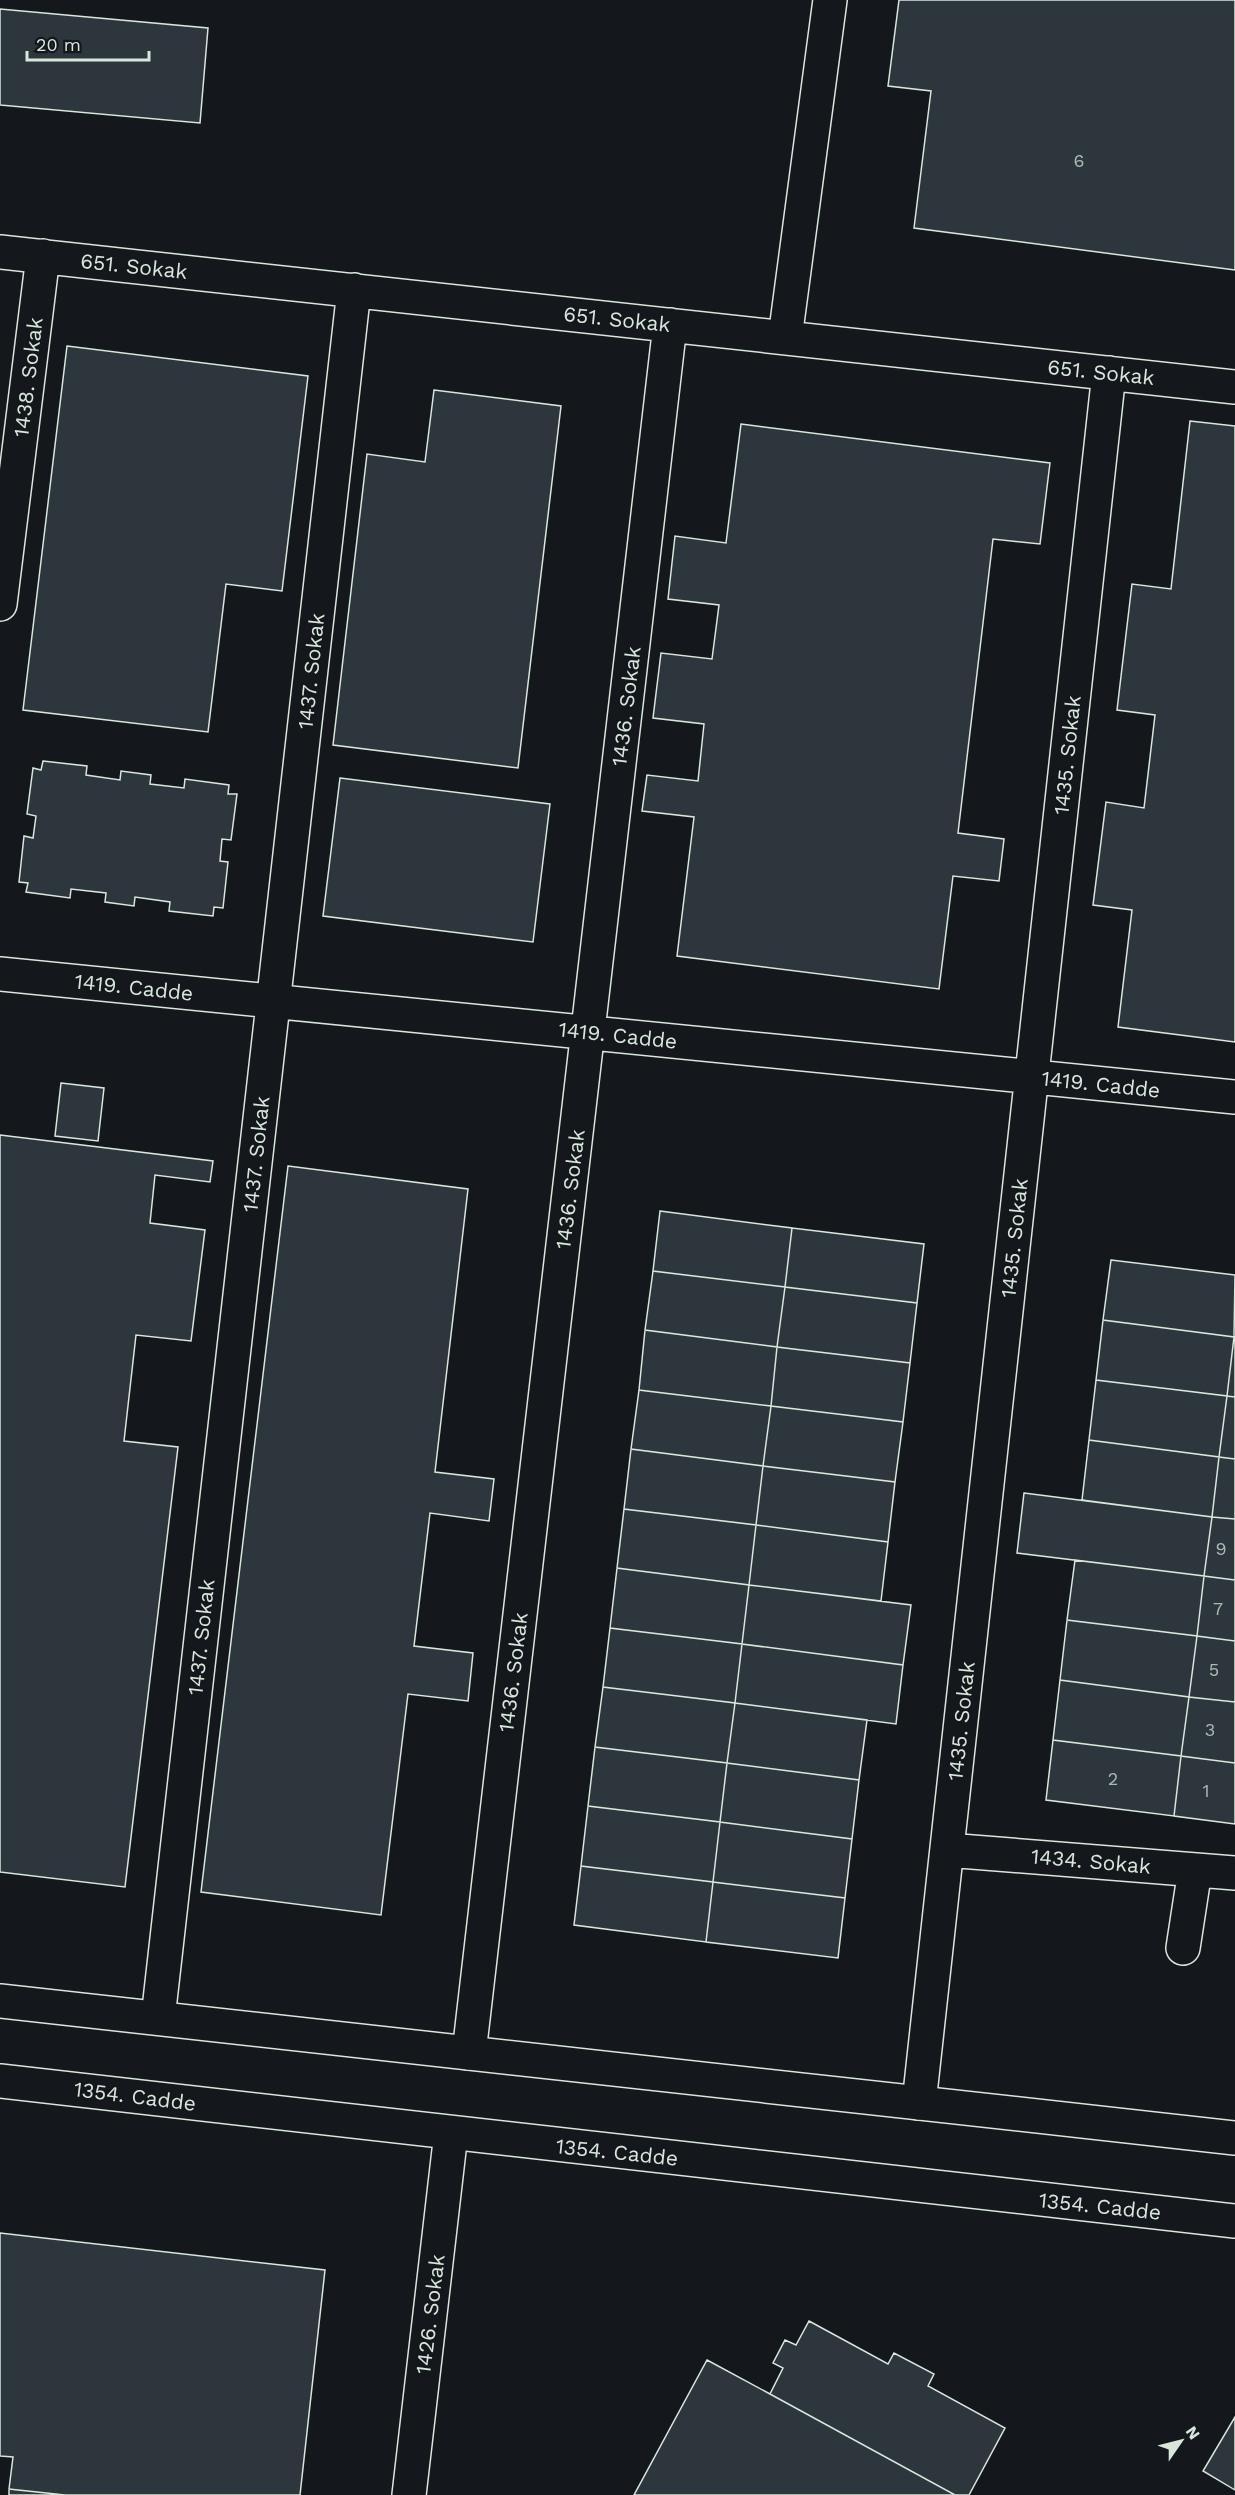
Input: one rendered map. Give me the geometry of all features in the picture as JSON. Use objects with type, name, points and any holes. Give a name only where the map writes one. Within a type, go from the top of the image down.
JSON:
[{"type":"street","points":[[786,338],[830,0]]},
{"type":"street","name":"651. Sokak","points":[[0,252],[1235,387]]},
{"type":"street","name":"1438. Sokak","points":[[0,604],[43,256]]},
{"type":"street","name":"1437. Sokak","points":[[158,2018],[354,290]]},
{"type":"street","name":"1436. Sokak","points":[[469,2053],[670,325]]},
{"type":"street","name":"1435. Sokak","points":[[919,2103],[1109,373]]},
{"type":"street","name":"1419. Cadde","points":[[0,974],[1235,1097]]},
{"type":"street","name":"1434. Sokak","points":[[947,1850],[1235,1873]]},
{"type":"street","points":[[1183,1948],[1195,1870]]},
{"type":"street","points":[[0,2001],[1235,2138]]},
{"type":"street","name":"1354. Cadde","points":[[0,2081],[1235,2221]]},
{"type":"street","name":"1426. Sokak","points":[[409,2495],[451,2133]]},
{"type":"building","points":[[899,0],[1235,0],[1235,270],[914,228],[931,91],[888,86]]},
{"type":"building","points":[[0,9],[208,28],[200,123],[0,105]]},
{"type":"building","points":[[67,346],[308,376],[282,591],[226,584],[208,732],[23,710]]},
{"type":"building","points":[[434,390],[561,406],[518,768],[333,745],[367,454],[425,462]]},
{"type":"building","points":[[1190,421],[1235,426],[1235,1042],[1118,1027],[1132,910],[1093,905],[1106,802],[1144,808],[1155,715],[1117,710],[1132,584],[1171,589]]},
{"type":"building","points":[[741,424],[1050,463],[1040,544],[993,539],[958,833],[1004,839],[999,881],[953,876],[939,989],[677,956],[694,817],[642,811],[647,775],[698,781],[704,724],[653,718],[661,653],[712,659],[719,605],[668,599],[675,536],[726,543]]},
{"type":"building","points":[[43,761],[87,766],[86,775],[120,780],[121,771],[151,775],[150,784],[184,788],[185,779],[229,785],[228,794],[237,794],[231,840],[222,839],[220,861],[228,862],[223,908],[214,907],[213,916],[169,911],[170,902],[135,897],[134,906],[105,902],[106,893],[71,889],[70,898],[26,892],[28,883],[19,882],[24,836],[33,838],[36,816],[27,814],[33,768],[41,770]]},
{"type":"building","points":[[340,778],[550,804],[533,942],[323,916]]},
{"type":"building","points":[[61,1083],[104,1088],[98,1141],[55,1136]]},
{"type":"building","points":[[0,1135],[213,1161],[210,1182],[155,1175],[150,1223],[205,1230],[191,1341],[136,1335],[124,1441],[178,1447],[125,1887],[0,1872]]},
{"type":"building","points":[[288,1166],[468,1189],[435,1472],[494,1479],[489,1521],[430,1513],[414,1646],[473,1653],[468,1701],[408,1694],[381,1915],[201,1892]]},
{"type":"building","points":[[660,1211],[792,1228],[785,1287],[653,1271]]},
{"type":"building","points":[[792,1228],[924,1244],[917,1303],[785,1287]]},
{"type":"building","points":[[1111,1260],[1235,1275],[1234,1337],[1103,1320]]},
{"type":"building","points":[[653,1271],[785,1287],[777,1347],[645,1330]]},
{"type":"building","points":[[785,1287],[917,1303],[910,1363],[777,1347]]},
{"type":"building","points":[[1103,1320],[1234,1337],[1227,1396],[1096,1380]]},
{"type":"building","points":[[645,1330],[777,1347],[771,1406],[639,1390]]},
{"type":"building","points":[[1235,1337],[1235,1397],[1227,1396]]},
{"type":"building","points":[[777,1347],[910,1363],[903,1422],[771,1406]]},
{"type":"building","points":[[1096,1380],[1227,1396],[1219,1457],[1089,1440]]},
{"type":"building","points":[[639,1390],[771,1406],[763,1466],[631,1449]]},
{"type":"building","points":[[1227,1396],[1235,1397],[1235,1459],[1219,1457]]},
{"type":"building","points":[[771,1406],[903,1422],[895,1482],[763,1466]]},
{"type":"building","points":[[1089,1440],[1219,1457],[1212,1517],[1082,1500]]},
{"type":"building","points":[[631,1449],[763,1466],[756,1525],[624,1509]]},
{"type":"building","points":[[1219,1457],[1235,1459],[1235,1519],[1212,1517]]},
{"type":"building","points":[[763,1466],[895,1482],[888,1542],[756,1525]]},
{"type":"building","points":[[1024,1493],[1212,1517],[1204,1576],[1017,1553]]},
{"type":"building","points":[[624,1509],[756,1525],[749,1585],[617,1568]]},
{"type":"building","points":[[1212,1517],[1235,1519],[1235,1580],[1204,1576]]},
{"type":"building","points":[[756,1525],[888,1542],[881,1601],[749,1585]]},
{"type":"building","points":[[1075,1560],[1204,1576],[1197,1636],[1067,1620]]},
{"type":"building","points":[[617,1568],[749,1585],[742,1644],[610,1628]]},
{"type":"building","points":[[1204,1576],[1235,1580],[1235,1641],[1197,1636]]},
{"type":"building","points":[[749,1585],[911,1605],[903,1665],[742,1644]]},
{"type":"building","points":[[1067,1620],[1197,1636],[1189,1697],[1060,1680]]},
{"type":"building","points":[[610,1628],[742,1644],[735,1703],[603,1687]]},
{"type":"building","points":[[1197,1636],[1235,1641],[1235,1702],[1189,1697]]},
{"type":"building","points":[[742,1644],[903,1665],[896,1724],[735,1703]]},
{"type":"building","points":[[1060,1680],[1189,1697],[1181,1756],[1053,1740]]},
{"type":"building","points":[[603,1687],[735,1703],[727,1763],[595,1747]]},
{"type":"building","points":[[1189,1697],[1235,1702],[1235,1763],[1181,1756]]},
{"type":"building","points":[[735,1703],[867,1720],[859,1780],[727,1763]]},
{"type":"building","points":[[1053,1740],[1181,1756],[1174,1816],[1046,1800]]},
{"type":"building","points":[[595,1747],[727,1763],[720,1822],[588,1806]]},
{"type":"building","points":[[1181,1756],[1235,1763],[1235,1824],[1174,1816]]},
{"type":"building","points":[[727,1763],[859,1780],[852,1839],[720,1822]]},
{"type":"building","points":[[588,1806],[720,1822],[713,1882],[581,1866]]},
{"type":"building","points":[[720,1822],[852,1839],[845,1898],[713,1882]]},
{"type":"building","points":[[581,1866],[713,1882],[706,1942],[574,1925]]},
{"type":"building","points":[[713,1882],[845,1898],[838,1958],[706,1942]]},
{"type":"building","points":[[0,2233],[325,2270],[300,2495],[65,2495],[9,2489],[13,2457],[0,2456]]},
{"type":"building","points":[[809,2321],[888,2364],[894,2353],[934,2374],[928,2386],[1005,2428],[969,2495],[955,2495],[770,2394],[783,2368],[773,2363],[785,2340],[796,2345]]},
{"type":"building","points":[[707,2360],[770,2394],[955,2495],[634,2495]]},
{"type":"building","points":[[1235,2417],[1235,2490],[1203,2471]]},
{"type":"building","points":[[9,2489],[65,2495],[9,2495]]}]
